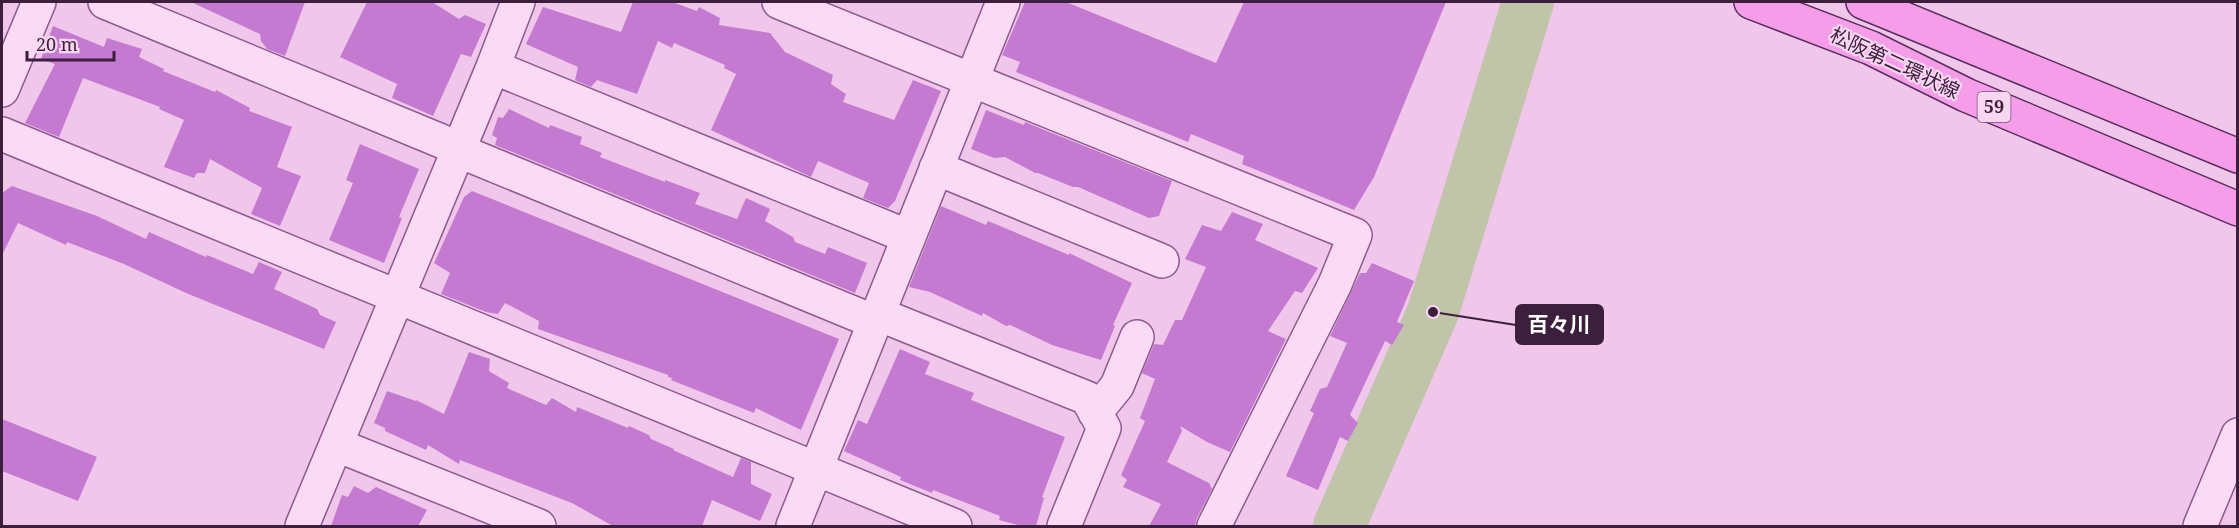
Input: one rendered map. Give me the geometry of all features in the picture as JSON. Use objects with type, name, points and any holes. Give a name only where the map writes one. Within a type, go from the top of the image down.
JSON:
[{"type":"main road","name":"松阪第二環状線","points":[[1751,2],[1870,48],[1966,95],[2238,209]]},
{"type":"main road","name":"59","points":[[1863,2],[2238,156]]},
{"type":"street","points":[[2,90],[9,49],[39,2]]},
{"type":"street","points":[[105,2],[457,149],[876,318],[1087,398],[1104,429],[1064,526]]},
{"type":"street","points":[[302,526],[518,2]]},
{"type":"street","points":[[779,2],[1355,235],[1335,284],[1214,526]]},
{"type":"street","points":[[793,526],[1003,2]]},
{"type":"street","points":[[493,66],[909,237]]},
{"type":"street","points":[[2,134],[955,526]]},
{"type":"street","points":[[936,168],[1162,261]]},
{"type":"street","points":[[1095,413],[1117,386],[1137,336]]},
{"type":"street","points":[[2200,526],[2238,435]]},
{"type":"street","points":[[337,445],[539,526]]},
{"type":"building","points":[[191,2],[305,2],[285,56],[267,49],[261,41],[260,34]]},
{"type":"building","points":[[367,2],[432,2],[459,19],[465,15],[486,24],[471,57],[461,54],[433,116],[392,98],[397,84],[340,57]]},
{"type":"building","points":[[633,2],[672,2],[697,11],[699,7],[720,18],[719,25],[770,33],[785,52],[833,75],[831,84],[846,94],[843,102],[894,120],[913,80],[941,91],[895,201],[888,208],[863,198],[869,183],[818,161],[811,177],[711,130],[736,74],[724,68],[725,65],[674,43],[672,48],[658,41],[637,94],[597,80],[591,87],[575,80],[578,67],[526,44],[543,7],[621,32]]},
{"type":"building","points":[[1025,2],[1066,2],[1216,63],[1244,2],[1446,2],[1374,177],[1354,210],[1242,164],[1244,156],[1191,134],[1188,142],[1016,72],[1020,62],[1002,55]]},
{"type":"building","points":[[53,26],[104,47],[107,38],[142,49],[139,57],[164,69],[163,71],[215,92],[216,90],[250,108],[249,111],[292,127],[277,167],[301,176],[280,226],[251,214],[262,188],[210,159],[205,173],[197,173],[194,178],[164,167],[184,120],[159,109],[160,107],[83,78],[59,137],[25,123],[55,64],[41,59]]},
{"type":"building","points":[[509,109],[549,128],[550,125],[582,137],[580,144],[602,153],[600,157],[700,193],[695,204],[737,219],[746,198],[770,209],[765,221],[793,237],[795,242],[825,254],[828,247],[867,263],[855,293],[495,145],[497,138],[492,135],[498,117],[503,118]]},
{"type":"building","points":[[986,110],[1024,125],[1025,122],[1172,181],[1159,216],[1149,218],[1078,187],[1035,173],[1005,157],[994,158],[971,149]]},
{"type":"building","points":[[360,144],[419,169],[399,217],[402,218],[384,263],[329,240],[353,183],[346,180]]},
{"type":"building","points":[[12,186],[97,216],[146,239],[149,232],[206,257],[207,255],[253,274],[259,262],[282,272],[274,289],[317,309],[320,315],[336,322],[324,349],[186,293],[124,264],[67,242],[66,245],[18,223],[2,255],[2,193]]},
{"type":"building","points":[[472,191],[839,339],[801,430],[756,408],[754,413],[671,380],[672,378],[668,375],[538,329],[539,321],[505,303],[498,314],[486,312],[441,294],[450,273],[434,263],[464,197]]},
{"type":"building","points":[[941,206],[986,225],[988,221],[1069,255],[1069,253],[1132,283],[1113,325],[1115,326],[1101,360],[1052,345],[1010,325],[1006,326],[983,313],[982,316],[930,292],[909,287]]},
{"type":"building","points":[[1232,212],[1263,224],[1255,240],[1318,268],[1302,293],[1295,291],[1268,331],[1286,339],[1230,452],[1180,426],[1182,431],[1167,462],[1209,483],[1212,489],[1195,526],[1149,526],[1161,504],[1123,487],[1127,480],[1121,475],[1145,421],[1140,418],[1155,379],[1142,373],[1154,344],[1163,345],[1175,320],[1182,320],[1206,267],[1185,259],[1202,225],[1221,231]]},
{"type":"building","points":[[1372,263],[1414,281],[1397,322],[1404,325],[1392,345],[1385,341],[1350,415],[1358,423],[1348,441],[1340,437],[1318,490],[1286,476],[1314,413],[1310,411],[1320,389],[1327,387],[1347,343],[1330,336],[1360,273],[1366,273]]},
{"type":"building","points":[[900,349],[930,362],[925,374],[974,393],[971,400],[1065,437],[1042,497],[1044,498],[1036,526],[1022,526],[999,520],[1000,516],[900,480],[901,477],[844,451],[858,420],[867,424]]},
{"type":"building","points":[[469,352],[490,359],[489,371],[509,383],[507,388],[546,405],[552,398],[576,412],[577,407],[628,428],[629,426],[673,450],[733,477],[741,458],[751,462],[751,484],[772,494],[760,521],[712,500],[702,526],[613,526],[572,503],[460,460],[459,464],[428,445],[426,450],[385,431],[385,428],[374,423],[387,391],[416,400],[444,414]]},
{"type":"building","points":[[2,419],[97,457],[78,501],[2,471]]},
{"type":"building","points":[[354,486],[368,493],[376,487],[427,510],[418,526],[331,526],[342,495],[348,497]]},
{"type":"waterway","points":[[1339,526],[1433,312],[1528,2]]},
{"type":"place","name":"百々川","points":[[1433,312]]}]
